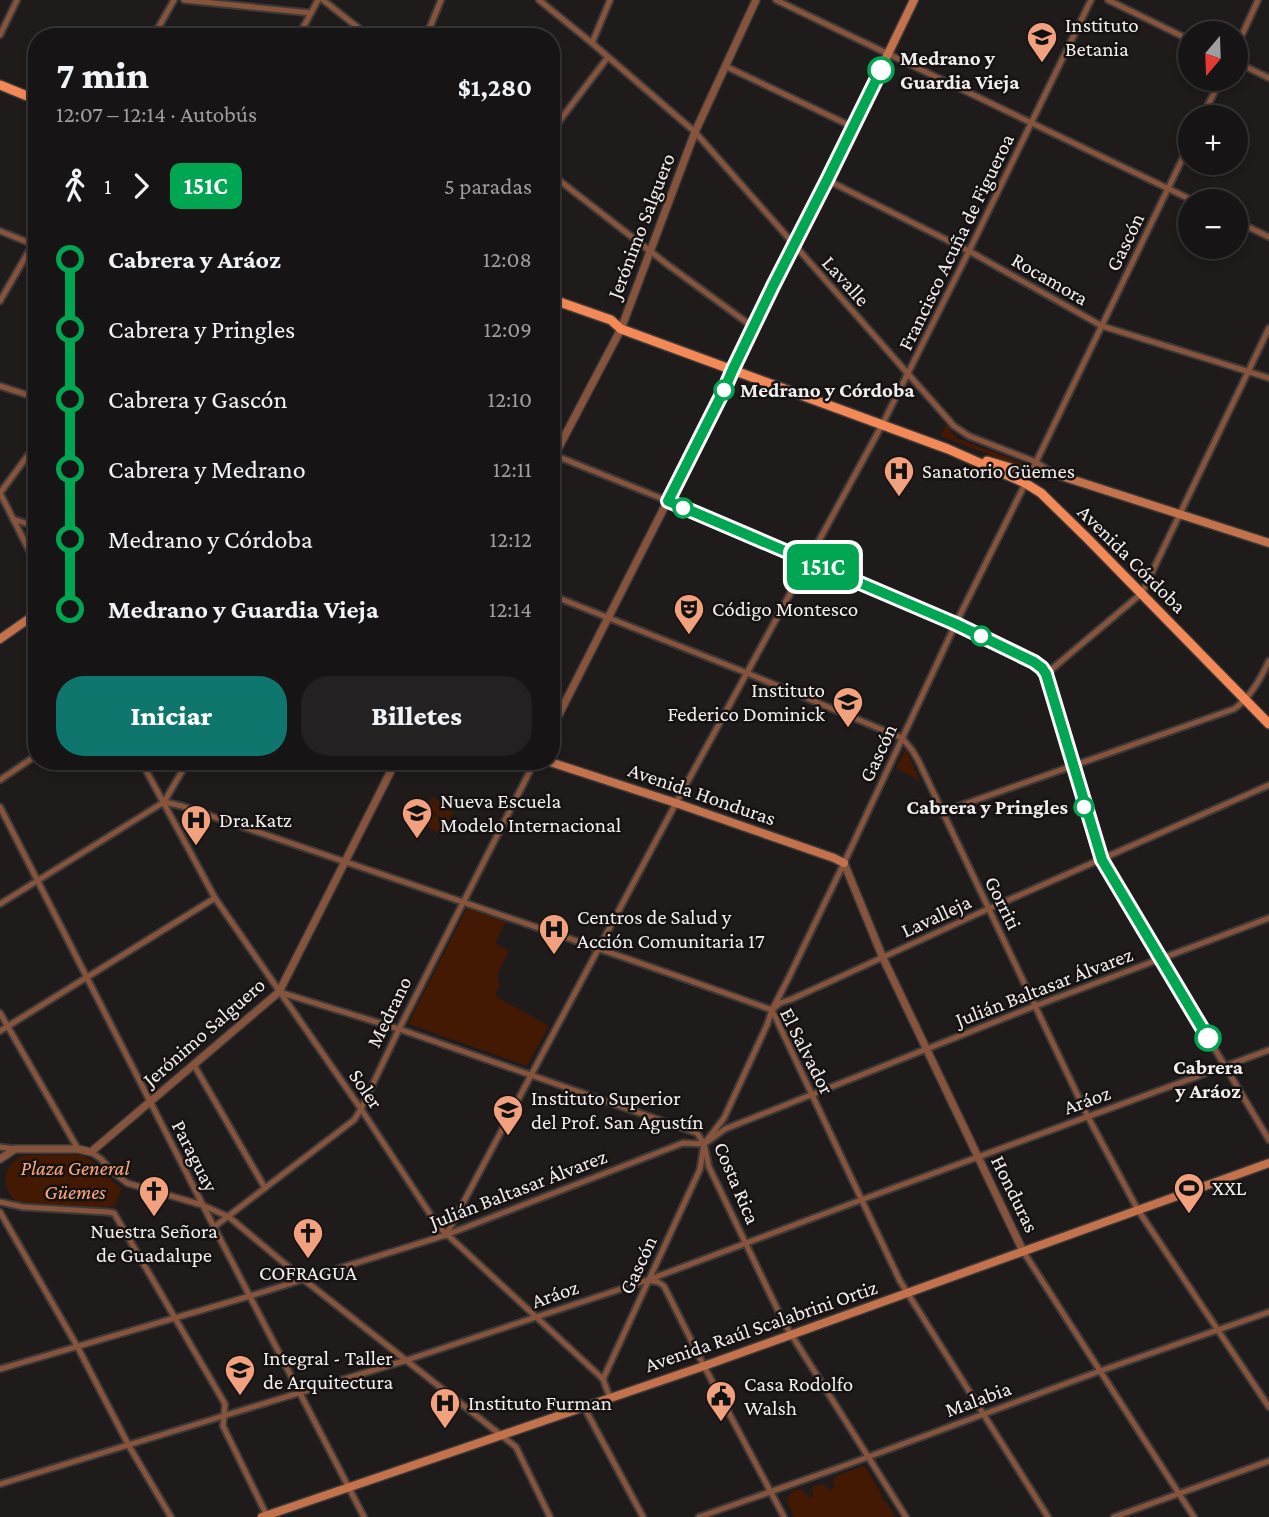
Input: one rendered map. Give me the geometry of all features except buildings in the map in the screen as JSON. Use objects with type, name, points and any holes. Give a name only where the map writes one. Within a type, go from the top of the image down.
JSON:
[{"type":"main road","points":[[733,369],[914,0]]},
{"type":"main road","points":[[0,85],[28,96]]},
{"type":"main road","name":"Avenida Córdoba","points":[[560,302],[611,320],[621,329],[948,449],[1031,472]]},
{"type":"main road","name":"Avenida Córdoba","points":[[948,449],[1025,483],[1041,493],[1269,724]]},
{"type":"main road","points":[[1031,472],[1052,473],[1269,543]]},
{"type":"main road","points":[[0,639],[28,619]]},
{"type":"main road","name":"Avenida Honduras","points":[[560,765],[844,863]]},
{"type":"main road","name":"Avenida Raúl Scalabrini Ortiz","points":[[265,1516],[704,1366],[1269,1163]]},
{"type":"street","points":[[0,34],[17,0]]},
{"type":"street","points":[[158,28],[174,0]]},
{"type":"street","points":[[184,0],[311,13]]},
{"type":"street","points":[[303,28],[318,0]]},
{"type":"street","points":[[323,0],[359,28]]},
{"type":"street","points":[[429,28],[440,0]]},
{"type":"street","name":"Lavalle","points":[[539,0],[695,132],[953,424],[962,432],[1036,462],[1052,473]]},
{"type":"street","points":[[592,43],[610,0]]},
{"type":"street","name":"Jerónimo Salguero","points":[[560,442],[621,329],[695,132],[756,0]]},
{"type":"street","points":[[776,0],[1178,194]]},
{"type":"street","name":"Francisco Acuña de Figueroa","points":[[446,1235],[676,803],[882,425],[1091,0]]},
{"type":"street","points":[[1108,0],[1178,34]]},
{"type":"street","points":[[1248,22],[1258,0]]},
{"type":"street","points":[[560,120],[608,57]]},
{"type":"street","points":[[725,66],[853,127]]},
{"type":"street","points":[[1248,68],[1269,78]]},
{"type":"street","name":"Gascón","points":[[603,1379],[700,1169],[704,1144],[723,1118],[956,624],[1178,168]]},
{"type":"street","name":"Rocamora","points":[[827,180],[969,251],[1102,326],[1269,378]]},
{"type":"street","points":[[560,181],[753,327]]},
{"type":"street","points":[[1248,227],[1269,237]]},
{"type":"street","points":[[0,231],[28,242]]},
{"type":"street","points":[[0,300],[28,256]]},
{"type":"street","points":[[1046,674],[1142,593],[1269,328]]},
{"type":"street","points":[[560,713],[733,369]]},
{"type":"street","points":[[0,386],[28,395]]},
{"type":"street","points":[[28,455],[0,493],[28,549]]},
{"type":"street","points":[[560,460],[668,501],[956,624],[1042,668],[1102,860],[1269,1140]]},
{"type":"street","points":[[13,520],[28,524]]},
{"type":"street","points":[[560,599],[902,738]]},
{"type":"street","points":[[942,812],[1226,712],[1242,704],[1258,683],[1269,661]]},
{"type":"street","name":"Gorriti","points":[[902,738],[918,760],[1088,1117],[1138,1210],[1269,1407]]},
{"type":"street","points":[[0,780],[28,761]]},
{"type":"street","name":"Soler","points":[[146,770],[215,898],[438,1226],[603,1379],[610,1398]]},
{"type":"street","points":[[0,904],[164,802],[183,770]]},
{"type":"street","name":"Jerónimo Salguero","points":[[91,1152],[279,992],[391,770]]},
{"type":"street","name":"Medrano","points":[[214,1227],[354,1120],[361,1110],[399,1029],[531,770]]},
{"type":"street","name":"Lavalleja","points":[[772,1010],[780,1003],[1269,785]]},
{"type":"street","name":"El Salvador","points":[[164,802],[464,901],[772,1010],[900,1280],[1048,1517]]},
{"type":"street","name":"Paraguay","points":[[0,807],[364,1517]]},
{"type":"street","name":"Honduras","points":[[844,863],[883,958],[1023,1251],[1194,1517]]},
{"type":"street","points":[[0,1031],[215,898]]},
{"type":"street","name":"Julián Baltasar Álvarez","points":[[0,1369],[446,1235],[683,1143],[704,1144],[725,1129],[1035,1006],[1269,918]]},
{"type":"street","name":"Costa Rica","points":[[279,992],[399,1029],[693,1130],[699,1135],[709,1167],[791,1334],[906,1517]]},
{"type":"street","points":[[0,1013],[78,1149]]},
{"type":"street","name":"Aráoz","points":[[0,1484],[407,1360],[648,1280],[1269,1050]]},
{"type":"street","points":[[194,1065],[265,1188]]},
{"type":"street","points":[[0,1147],[78,1149],[91,1152],[127,1183],[202,1205],[229,1217],[303,1279],[516,1447],[550,1517]]},
{"type":"street","points":[[0,1159],[15,1149]]},
{"type":"street","points":[[0,1202],[23,1207],[114,1213],[225,1404],[223,1426],[265,1516]]},
{"type":"street","points":[[0,1212],[78,1346],[129,1446],[171,1517]]},
{"type":"street","points":[[648,1280],[664,1286],[784,1517]]},
{"type":"street","name":"Malabia","points":[[699,1517],[1269,1312]]},
{"type":"street","points":[[584,1407],[643,1517]]},
{"type":"street","points":[[1114,1517],[1269,1461]]},
{"type":"green space","points":[[946,424],[956,438],[1025,464],[1023,468],[941,436]]},
{"type":"green space","points":[[906,749],[920,781],[896,768]]},
{"type":"green space","points":[[433,797],[454,812],[447,822],[426,807]]},
{"type":"green space","points":[[425,808],[446,824],[438,834],[418,819]]},
{"type":"green space","points":[[467,908],[506,922],[495,943],[509,951],[497,975],[500,986],[495,996],[549,1026],[527,1066],[408,1024]]},
{"type":"green space","name":"Plaza General Güemes","points":[[29,1155],[87,1157],[122,1188],[114,1207],[18,1202],[8,1191],[6,1176],[13,1163]]},
{"type":"green space","points":[[863,1466],[881,1493],[882,1500],[896,1517],[794,1517],[787,1501],[792,1491],[801,1489],[809,1497],[813,1496],[814,1486],[823,1484],[829,1490],[834,1488],[833,1480],[836,1476]]},
{"type":"bus line","name":"151C","points":[[881,70],[668,501],[956,624],[1042,668],[1102,860],[1208,1038]]},
{"type":"place","name":"Instituto Betania","points":[[1042,64]]},
{"type":"place","name":"Medrano y Guardia Vieja","points":[[881,70]]},
{"type":"place","name":"Medrano y Córdoba","points":[[724,390]]},
{"type":"place","name":"Sanatorio Güemes","points":[[899,498]]},
{"type":"place","name":"Código Montesco","points":[[689,636]]},
{"type":"place","name":"Instituto Federico Dominick","points":[[848,729]]},
{"type":"place","name":"Cabrera y Pringles","points":[[1084,807]]},
{"type":"place","name":"Nueva Escuela Modelo Internacional","points":[[417,840]]},
{"type":"place","name":"Dra.Katz","points":[[196,847]]},
{"type":"place","name":"Centros de Salud y Acción Comunitaria 17","points":[[554,956]]},
{"type":"place","name":"Cabrera y Aráoz","points":[[1208,1038]]},
{"type":"place","name":"Instituto Superior del Prof. San Agustín","points":[[508,1137]]},
{"type":"place","name":"XXL","points":[[1189,1215]]},
{"type":"place","name":"Nuestra Señora de Guadalupe","points":[[154,1218]]},
{"type":"place","name":"COFRAGUA","points":[[308,1260]]},
{"type":"place","name":"Integral - Taller de Arquitectura","points":[[240,1397]]},
{"type":"place","name":"Casa Rodolfo Walsh","points":[[721,1423]]},
{"type":"place","name":"Instituto Furman","points":[[445,1430]]}]
